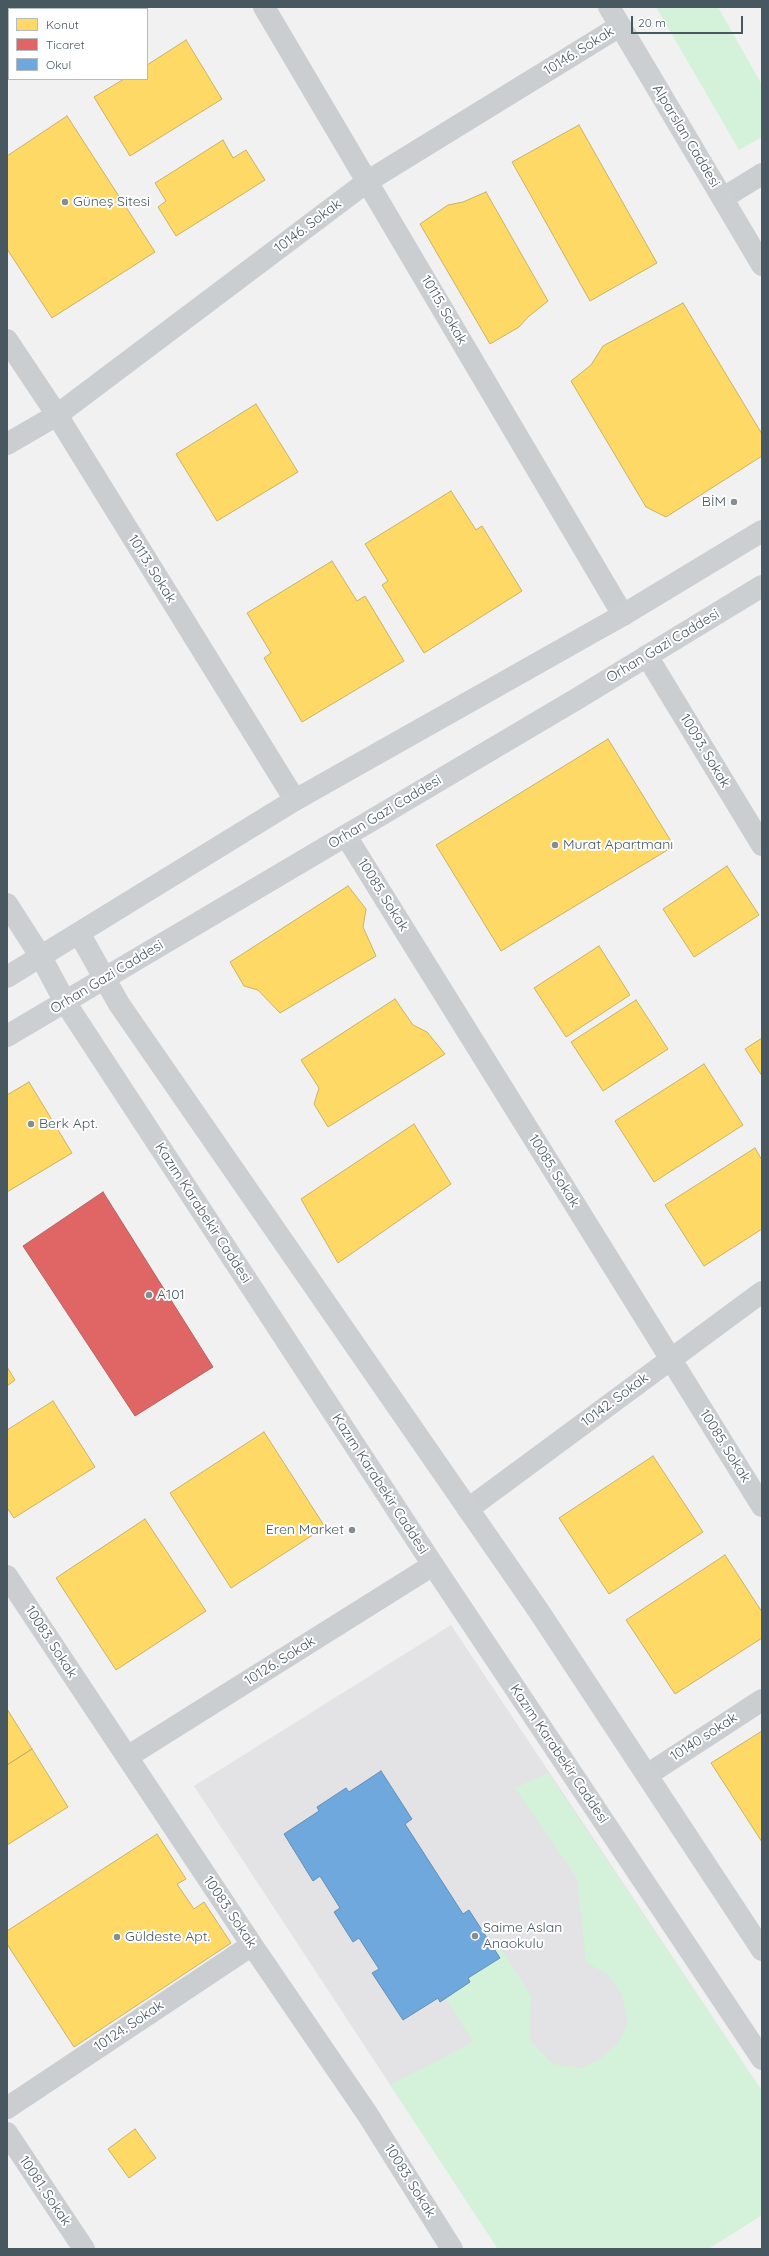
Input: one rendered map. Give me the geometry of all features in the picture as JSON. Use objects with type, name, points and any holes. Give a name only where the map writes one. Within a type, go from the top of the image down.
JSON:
[{"type":"street","name":"10115. Sokak","points":[[264,7],[623,614]]},
{"type":"street","name":"Alparslan Caddesi","points":[[609,7],[762,264]]},
{"type":"street","name":"10146. Sokak","points":[[7,444],[57,415],[368,181],[620,26]]},
{"type":"street","points":[[723,198],[762,174]]},
{"type":"street","name":"10113. Sokak","points":[[7,340],[57,415],[294,800]]},
{"type":"street","points":[[7,977],[294,800],[623,614],[762,531]]},
{"type":"street","name":"Orhan Gazi Caddesi","points":[[7,1036],[648,656],[762,586]]},
{"type":"street","name":"10093. Sokak","points":[[648,656],[762,845]]},
{"type":"street","name":"10085. Sokak","points":[[346,836],[762,1506]]},
{"type":"street","name":"Kazım Karabekir Caddesi","points":[[7,904],[41,957],[65,1002],[433,1565],[762,2059]]},
{"type":"street","points":[[79,933],[119,1004],[468,1508],[762,1950]]},
{"type":"street","name":"10142. Sokak","points":[[468,1508],[762,1292]]},
{"type":"street","name":"10126. Sokak","points":[[127,1757],[433,1565]]},
{"type":"street","name":"10083. Sokak","points":[[7,1576],[252,1944],[368,2115],[452,2249]]},
{"type":"street","name":"10140 sokak","points":[[647,1775],[762,1700]]},
{"type":"street","name":"10124. Sokak","points":[[7,2108],[252,1944]]},
{"type":"street","name":"10081. Sokak","points":[[7,2133],[84,2249]]},
{"type":"shaded area","name":"Saime Aslan Anaokulu","points":[[451,1625],[762,2091],[762,2215],[708,2249],[498,2249],[194,1786]]},
{"type":"green space","points":[[656,7],[718,7],[762,85],[762,137],[739,150]]},
{"type":"green space","points":[[548,1773],[762,2091],[762,2215],[708,2249],[498,2249],[390,2085],[473,2042],[433,1978],[495,1939],[531,1996],[530,2040],[553,2064],[581,2068],[600,2059],[619,2042],[628,2021],[621,1993],[608,1975],[586,1962],[577,1878],[515,1788]]},
{"type":"building: Konut","points":[[186,40],[222,99],[130,156],[94,97],[122,80],[148,80],[148,64]]},
{"type":"building: Konut","name":"Güneş Sitesi","points":[[67,116],[155,252],[52,318],[7,249],[7,156]]},
{"type":"building: Konut","points":[[579,125],[657,263],[590,301],[512,162]]},
{"type":"building: Konut","points":[[223,140],[233,158],[246,150],[265,180],[176,236],[158,207],[166,201],[155,183]]},
{"type":"building: Konut","points":[[486,192],[548,301],[528,317],[519,327],[490,344],[420,224],[448,205],[463,202]]},
{"type":"building: Konut","points":[[683,303],[762,434],[762,456],[666,517],[646,507],[571,381],[591,365],[603,346]]},
{"type":"building: Konut","points":[[256,404],[298,472],[217,521],[176,454]]},
{"type":"building: Konut","points":[[451,491],[476,530],[482,526],[522,591],[424,653],[382,585],[388,581],[365,544]]},
{"type":"building: Konut","points":[[332,561],[357,601],[365,596],[404,661],[302,722],[264,658],[271,653],[247,613]]},
{"type":"building: Konut","name":"Murat Apartmanı","points":[[608,739],[674,846],[501,951],[436,845]]},
{"type":"building: Konut","points":[[727,866],[759,915],[694,957],[663,909]]},
{"type":"building: Konut","points":[[348,886],[366,909],[363,927],[376,956],[280,1013],[258,990],[244,986],[230,962]]},
{"type":"building: Konut","points":[[599,946],[630,995],[566,1037],[534,988]]},
{"type":"building: Konut","points":[[395,999],[413,1025],[427,1032],[445,1054],[328,1127],[314,1104],[319,1088],[301,1060]]},
{"type":"building: Konut","points":[[636,1000],[668,1049],[603,1091],[571,1042]]},
{"type":"building: Konut","points":[[762,1038],[762,1076],[745,1049]]},
{"type":"building: Konut","points":[[704,1064],[743,1125],[654,1182],[615,1121]]},
{"type":"building: Konut","name":"Berk Apt.","points":[[29,1082],[72,1153],[7,1192],[7,1095]]},
{"type":"building: Konut","points":[[414,1124],[451,1184],[338,1263],[301,1199]]},
{"type":"building: Konut","points":[[755,1148],[762,1160],[762,1229],[704,1266],[665,1205]]},
{"type":"building: Konut","points":[[7,1367],[15,1380],[7,1386]]},
{"type":"building: Konut","points":[[53,1401],[95,1467],[14,1518],[7,1508],[7,1430]]},
{"type":"building: Konut","points":[[264,1432],[325,1527],[231,1588],[170,1493]]},
{"type":"building: Konut","points":[[653,1456],[703,1532],[609,1594],[559,1518]]},
{"type":"building: Konut","points":[[145,1519],[206,1611],[116,1670],[56,1578]]},
{"type":"building: Konut","points":[[725,1555],[762,1612],[762,1638],[675,1694],[626,1620]]},
{"type":"building: Konut","points":[[7,1709],[32,1749],[7,1765]]},
{"type":"building: Konut","points":[[762,1731],[762,1842],[711,1763]]},
{"type":"building: Konut","points":[[32,1749],[68,1807],[7,1845],[7,1765]]},
{"type":"building: Konut","name":"Güldeste Apt.","points":[[157,1834],[186,1879],[177,1884],[194,1909],[204,1902],[231,1943],[74,2047],[7,1944],[7,1931]]},
{"type":"building: Konut","points":[[135,2129],[156,2158],[129,2178],[108,2149]]},
{"type":"building: Ticaret","points":[[103,1192],[213,1367],[135,1416],[23,1246]]},
{"type":"building: Okul","points":[[381,1771],[412,1819],[405,1824],[463,1914],[469,1910],[500,1958],[468,1978],[470,1982],[440,2002],[438,1998],[403,2020],[372,1973],[379,1969],[359,1938],[353,1942],[334,1912],[340,1908],[320,1876],[313,1881],[284,1834],[319,1811],[317,1807],[346,1788],[349,1792]]},
{"type":"place","name":"Güneş Sitesi","points":[[65,202]]},
{"type":"place","name":"BİM","points":[[734,502]]},
{"type":"place","name":"Murat Apartmanı","points":[[555,845]]},
{"type":"place","name":"Berk Apt.","points":[[31,1124]]},
{"type":"place","name":"A101","points":[[149,1295]]},
{"type":"place","name":"Eren Market","points":[[352,1530]]},
{"type":"place","name":"Saime Aslan Anaokulu","points":[[475,1936]]},
{"type":"place","name":"Güldeste Apt.","points":[[117,1937]]}]
